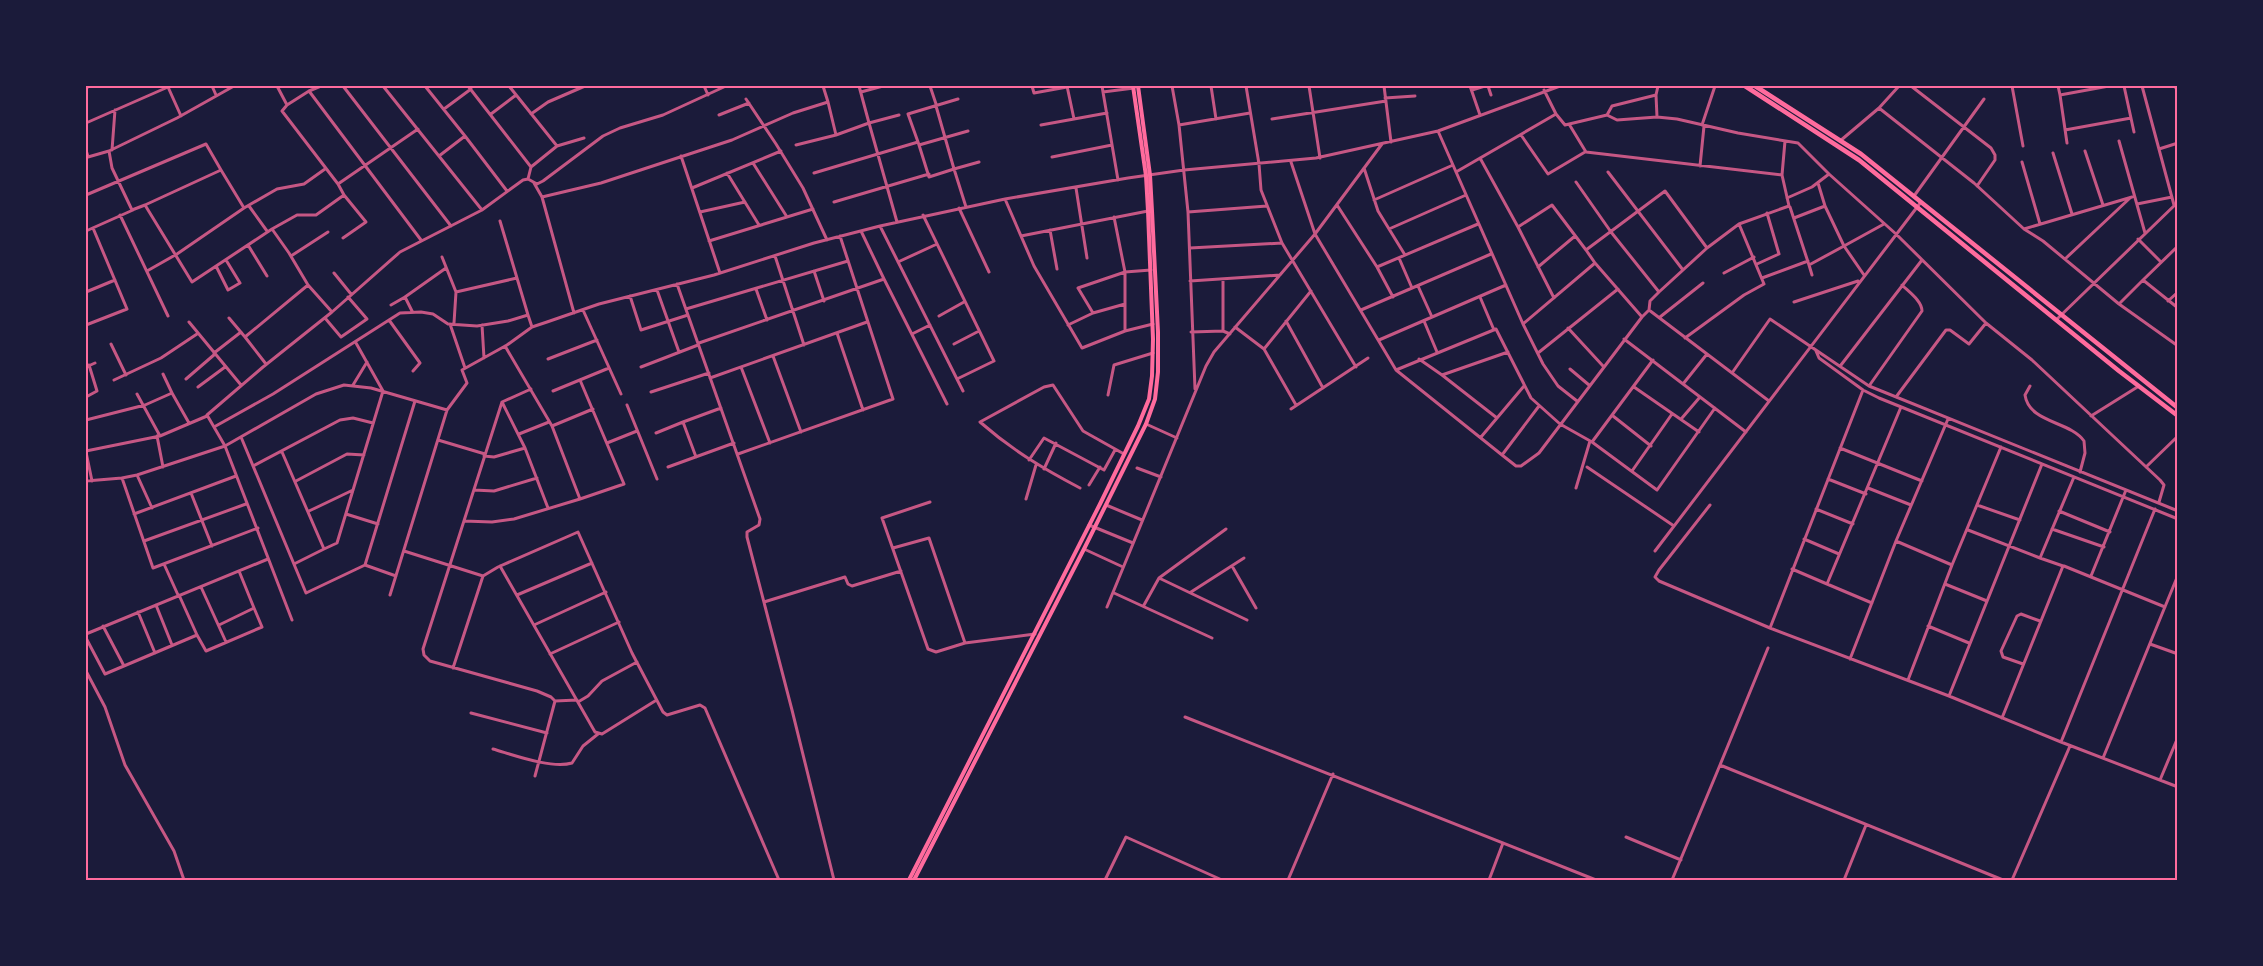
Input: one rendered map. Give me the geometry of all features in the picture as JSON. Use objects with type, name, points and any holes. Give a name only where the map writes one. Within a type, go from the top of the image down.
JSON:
[{"type":"main road","points":[[914,880],[1084,549],[1146,424],[1155,399],[1158,372],[1148,176],[1135,86]]},
{"type":"main road","points":[[1745,86],[1837,145],[2178,416]]},
{"type":"main road","points":[[1757,86],[1842,140],[1916,194],[1921,201],[2060,315],[2178,408]]},
{"type":"main road","points":[[909,880],[1035,634],[1149,399],[1152,382],[1153,324],[1148,176]]},
{"type":"street","points":[[86,87],[90,86]]},
{"type":"street","points":[[86,123],[167,86],[182,116]]},
{"type":"street","points":[[212,86],[216,95]]},
{"type":"street","points":[[86,150],[88,157],[110,150],[182,116],[234,86]]},
{"type":"street","points":[[277,86],[287,105]]},
{"type":"street","points":[[321,86],[287,105],[282,111],[366,222],[343,238]]},
{"type":"street","points":[[343,86],[451,226]]},
{"type":"street","points":[[383,86],[482,210]]},
{"type":"street","points":[[425,86],[507,191]]},
{"type":"street","points":[[468,86],[531,167]]},
{"type":"street","points":[[509,86],[557,146]]},
{"type":"street","points":[[531,114],[548,102],[585,86]]},
{"type":"street","points":[[704,86],[708,95]]},
{"type":"street","points":[[534,183],[543,181],[603,136],[620,128],[663,115],[726,86]]},
{"type":"street","points":[[823,86],[836,135]]},
{"type":"street","points":[[859,86],[897,222]]},
{"type":"street","points":[[861,93],[883,86]]},
{"type":"street","points":[[930,86],[966,207]]},
{"type":"street","points":[[1032,86],[1034,93],[1067,86],[1074,119]]},
{"type":"street","points":[[1102,86],[1118,180]]},
{"type":"street","points":[[1103,92],[1135,86]]},
{"type":"street","points":[[1172,86],[1179,125],[1188,212],[1195,390]]},
{"type":"street","points":[[1211,86],[1216,119]]},
{"type":"street","points":[[1246,86],[1261,190],[1267,206],[1282,243],[1356,367]]},
{"type":"street","points":[[1266,86],[1272,86]]},
{"type":"street","points":[[1309,86],[1320,158]]},
{"type":"street","points":[[1384,86],[1391,142]]},
{"type":"street","points":[[1470,86],[1480,115]]},
{"type":"street","points":[[1472,90],[1486,86],[1491,95]]},
{"type":"street","points":[[1536,86],[1539,92]]},
{"type":"street","points":[[390,595],[447,410],[467,383],[462,370],[506,346],[532,327],[630,296],[720,273],[840,236],[922,215],[1184,170],[1320,158],[1438,131],[1560,86]]},
{"type":"street","points":[[1657,117],[1658,86]]},
{"type":"street","points":[[1701,166],[1703,125],[1714,86]]},
{"type":"street","points":[[1837,145],[1899,86]]},
{"type":"street","points":[[1911,86],[1991,148],[1995,155],[1992,167],[1977,186]]},
{"type":"street","points":[[2012,86],[2023,146]]},
{"type":"street","points":[[2058,86],[2067,143]]},
{"type":"street","points":[[2060,95],[2109,86]]},
{"type":"street","points":[[2124,86],[2134,132]]},
{"type":"street","points":[[2056,320],[2176,203],[2172,196],[2142,86]]},
{"type":"street","points":[[2175,86],[2178,93]]},
{"type":"street","points":[[444,109],[471,90]]},
{"type":"street","points":[[1545,90],[1563,124],[1607,115],[1617,120],[1677,118],[1801,145],[1986,323],[2032,360],[2164,485],[2159,502]]},
{"type":"street","points":[[309,91],[421,241]]},
{"type":"street","points":[[491,114],[516,95]]},
{"type":"street","points":[[1607,115],[1612,106],[1656,95]]},
{"type":"street","points":[[1272,119],[1415,96]]},
{"type":"street","points":[[958,99],[908,114],[929,177],[979,162]]},
{"type":"street","points":[[1916,194],[1984,99]]},
{"type":"street","points":[[719,115],[747,101],[781,151],[827,240]]},
{"type":"street","points":[[541,196],[601,183],[732,140],[793,113],[828,102]]},
{"type":"street","points":[[1878,108],[1977,186],[2024,229],[2043,241],[2119,304],[2178,346]]},
{"type":"street","points":[[115,110],[110,150],[111,164],[132,210],[222,170]]},
{"type":"street","points":[[1041,125],[1107,113]]},
{"type":"street","points":[[1179,125],[1250,113]]},
{"type":"street","points":[[1456,172],[1556,114]]},
{"type":"street","points":[[796,145],[900,115]]},
{"type":"street","points":[[2065,130],[2131,118]]},
{"type":"street","points":[[1569,124],[1586,152]]},
{"type":"street","points":[[338,184],[418,129]]},
{"type":"street","points":[[814,173],[968,131]]},
{"type":"street","points":[[1438,131],[1523,324],[1558,386],[1577,401]]},
{"type":"street","points":[[1521,135],[1548,174],[1586,152],[1782,175]]},
{"type":"street","points":[[439,156],[465,136]]},
{"type":"street","points":[[92,481],[86,451],[158,436],[207,416],[400,252],[482,210],[528,179],[531,167],[557,146],[584,138]]},
{"type":"street","points":[[1785,141],[1782,175],[1789,206],[1812,275]]},
{"type":"street","points":[[2119,141],[2145,233]]},
{"type":"street","points":[[1107,607],[1178,438],[1195,390],[1214,352],[1315,234],[1382,143]]},
{"type":"street","points":[[2159,149],[2178,143]]},
{"type":"street","points":[[86,195],[206,144],[244,208]]},
{"type":"street","points":[[1052,157],[1112,145]]},
{"type":"street","points":[[692,188],[781,151]]},
{"type":"street","points":[[2085,151],[2103,205]]},
{"type":"street","points":[[2053,153],[2072,214]]},
{"type":"street","points":[[681,156],[720,273]]},
{"type":"street","points":[[1480,158],[1554,298]]},
{"type":"street","points":[[1290,161],[1315,234],[1396,370],[1516,466],[1523,465],[1539,453],[1603,366],[1649,310],[1650,301],[1659,292],[1707,248],[1739,224],[1789,206]]},
{"type":"street","points":[[753,162],[787,217]]},
{"type":"street","points":[[2022,162],[2040,224]]},
{"type":"street","points":[[1374,200],[1453,165]]},
{"type":"street","points":[[1364,168],[1377,211],[1406,255]]},
{"type":"street","points":[[147,271],[277,189],[304,184],[325,169]]},
{"type":"street","points":[[1608,172],[1683,270]]},
{"type":"street","points":[[727,173],[760,226]]},
{"type":"street","points":[[834,202],[928,174]]},
{"type":"street","points":[[1787,198],[1802,193],[1829,174]]},
{"type":"street","points":[[528,179],[534,183],[541,196],[574,313]]},
{"type":"street","points":[[1576,182],[1611,232],[1659,292]]},
{"type":"street","points":[[1818,183],[1844,246],[1864,275]]},
{"type":"street","points":[[1076,188],[1087,258]]},
{"type":"street","points":[[1587,250],[1665,191],[1707,248]]},
{"type":"street","points":[[86,231],[145,205],[192,282],[270,230],[297,215],[316,215],[344,195]]},
{"type":"street","points":[[1389,229],[1466,195]]},
{"type":"street","points":[[2024,229],[2133,196]]},
{"type":"street","points":[[2065,259],[2133,196]]},
{"type":"street","points":[[2137,204],[2172,196]]},
{"type":"street","points":[[1005,199],[1034,266],[1082,348],[1125,331],[1153,324]]},
{"type":"street","points":[[1655,551],[1921,201]]},
{"type":"street","points":[[700,212],[745,202]]},
{"type":"street","points":[[1337,205],[1377,267],[1393,297]]},
{"type":"street","points":[[1518,227],[1552,205],[1595,263],[1641,317]]},
{"type":"street","points":[[249,206],[291,256],[308,285],[332,312]]},
{"type":"street","points":[[1188,212],[1267,206]]},
{"type":"street","points":[[1793,218],[1826,206]]},
{"type":"street","points":[[959,208],[989,272]]},
{"type":"street","points":[[709,241],[813,209]]},
{"type":"street","points":[[1021,236],[1148,211]]},
{"type":"street","points":[[1757,264],[1779,254],[1767,213]]},
{"type":"street","points":[[120,215],[168,316]]},
{"type":"street","points":[[922,215],[994,361],[957,379]]},
{"type":"street","points":[[1114,217],[1125,272],[1125,331]]},
{"type":"street","points":[[500,221],[532,327]]},
{"type":"street","points":[[1377,267],[1478,224]]},
{"type":"street","points":[[1685,338],[1764,284],[1739,224]]},
{"type":"street","points":[[1762,278],[1809,263],[1884,224]]},
{"type":"street","points":[[880,226],[963,391]]},
{"type":"street","points":[[86,326],[127,309],[93,228]]},
{"type":"street","points":[[1050,230],[1057,269]]},
{"type":"street","points":[[861,231],[946,404]]},
{"type":"street","points":[[291,256],[328,232]]},
{"type":"street","points":[[738,454],[893,399],[840,236]]},
{"type":"street","points":[[1538,267],[1575,236]]},
{"type":"street","points":[[2138,239],[2161,262]]},
{"type":"street","points":[[1190,249],[1282,243]]},
{"type":"street","points":[[898,262],[937,244]]},
{"type":"street","points":[[248,245],[267,276]]},
{"type":"street","points":[[2119,304],[2178,246]]},
{"type":"street","points":[[1361,310],[1491,254]]},
{"type":"street","points":[[775,255],[804,345]]},
{"type":"street","points":[[441,257],[456,292],[452,324],[465,368]]},
{"type":"street","points":[[1724,273],[1754,257]]},
{"type":"street","points":[[1399,258],[1412,288]]},
{"type":"street","points":[[216,266],[228,290],[240,284],[226,260]]},
{"type":"street","points":[[1840,366],[1922,260]]},
{"type":"street","points":[[686,309],[848,261]]},
{"type":"street","points":[[1523,324],[1595,263]]},
{"type":"street","points":[[391,305],[446,268]]},
{"type":"street","points":[[1093,314],[1078,288],[1125,272],[1150,270]]},
{"type":"street","points":[[814,271],[824,301]]},
{"type":"street","points":[[325,318],[341,337],[367,319],[334,273]]},
{"type":"street","points":[[1190,281],[1280,275]]},
{"type":"street","points":[[456,292],[517,278]]},
{"type":"street","points":[[641,367],[698,344],[884,279]]},
{"type":"street","points":[[1223,279],[1223,331]]},
{"type":"street","points":[[86,292],[115,280]]},
{"type":"street","points":[[1794,302],[1860,280]]},
{"type":"street","points":[[2143,280],[2178,309]]},
{"type":"street","points":[[1660,318],[1703,283]]},
{"type":"street","points":[[677,284],[760,519],[759,525],[748,530],[746,534],[834,880]]},
{"type":"street","points":[[245,337],[308,285]]},
{"type":"street","points":[[1379,340],[1506,285]]},
{"type":"street","points":[[1869,386],[1922,311],[1919,301],[1902,285]]},
{"type":"street","points":[[1418,286],[1432,317]]},
{"type":"street","points":[[756,289],[767,320]]},
{"type":"street","points":[[1538,353],[1618,289]]},
{"type":"street","points":[[657,290],[679,352]]},
{"type":"street","points":[[1264,349],[1311,291]]},
{"type":"street","points":[[2168,302],[2178,292]]},
{"type":"street","points":[[630,296],[642,330],[688,315]]},
{"type":"street","points":[[405,297],[412,311]]},
{"type":"street","points":[[1480,297],[1494,330],[1496,329],[1531,398],[1560,424],[1591,442],[1657,490],[1715,408]]},
{"type":"street","points":[[939,316],[964,302]]},
{"type":"street","points":[[1068,325],[1125,304]]},
{"type":"street","points":[[583,310],[621,394]]},
{"type":"street","points":[[1649,310],[1769,401]]},
{"type":"street","points":[[214,427],[273,394],[400,313],[412,311],[433,314],[452,324],[482,325],[528,315]]},
{"type":"street","points":[[229,318],[266,364]]},
{"type":"street","points":[[1732,373],[1770,319],[1869,386],[2178,511]]},
{"type":"street","points":[[388,320],[420,363],[413,371]]},
{"type":"street","points":[[1286,321],[1323,388]]},
{"type":"street","points":[[1424,321],[1437,352]]},
{"type":"street","points":[[189,322],[241,385]]},
{"type":"street","points":[[651,392],[741,367],[868,322]]},
{"type":"street","points":[[1896,397],[1946,330],[1950,330],[1969,344],[1986,323]]},
{"type":"street","points":[[482,325],[484,358]]},
{"type":"street","points":[[912,334],[930,325]]},
{"type":"street","points":[[1236,327],[1264,349],[1296,405]]},
{"type":"street","points":[[1568,328],[1603,366]]},
{"type":"street","points":[[1396,370],[1494,330]]},
{"type":"street","points":[[954,344],[980,331]]},
{"type":"street","points":[[1191,332],[1223,331],[1230,334]]},
{"type":"street","points":[[186,379],[241,332]]},
{"type":"street","points":[[837,333],[862,410]]},
{"type":"street","points":[[114,381],[161,358],[197,334]]},
{"type":"street","points":[[1624,339],[1746,432]]},
{"type":"street","points":[[548,359],[597,340]]},
{"type":"street","points":[[294,564],[337,543],[383,392],[355,342]]},
{"type":"street","points":[[111,344],[126,375]]},
{"type":"street","points":[[506,346],[552,426],[580,499]]},
{"type":"street","points":[[1816,351],[1819,358],[1863,390],[2178,519]]},
{"type":"street","points":[[1108,395],[1114,365],[1153,352]]},
{"type":"street","points":[[1442,375],[1508,352]]},
{"type":"street","points":[[1683,384],[1707,354]]},
{"type":"street","points":[[773,356],[801,432]]},
{"type":"street","points":[[1291,409],[1368,358]]},
{"type":"street","points":[[1419,359],[1497,418]]},
{"type":"street","points":[[1576,488],[1591,442],[1653,360]]},
{"type":"street","points":[[353,385],[367,362]]},
{"type":"street","points":[[86,397],[97,391],[87,366],[94,363]]},
{"type":"street","points":[[198,387],[225,367]]},
{"type":"street","points":[[741,367],[770,443]]},
{"type":"street","points":[[553,391],[609,368]]},
{"type":"street","points":[[1570,369],[1589,385]]},
{"type":"street","points":[[163,375],[189,423]]},
{"type":"street","points":[[464,521],[503,520],[580,499],[624,484],[580,380]]},
{"type":"street","points":[[86,481],[137,475],[225,446],[316,394],[353,385],[447,410]]},
{"type":"street","points":[[1080,488],[1036,465],[1006,445],[980,422],[1044,387],[1053,385],[1083,431],[1124,454]]},
{"type":"street","points":[[1480,437],[1524,386]]},
{"type":"street","points":[[2030,386],[2025,395],[2029,406],[2048,420],[2076,433],[2084,441],[2085,453],[2080,472]]},
{"type":"street","points":[[2091,416],[2139,386]]},
{"type":"street","points":[[1634,387],[1699,432]]},
{"type":"street","points":[[531,389],[502,402],[423,649],[424,655],[430,661],[537,691],[555,701],[577,701],[588,696],[602,681],[637,662]]},
{"type":"street","points":[[1770,628],[1863,390]]},
{"type":"street","points":[[86,420],[145,405],[172,393]]},
{"type":"street","points":[[137,394],[145,405],[158,436],[164,467]]},
{"type":"street","points":[[1682,419],[1700,397]]},
{"type":"street","points":[[366,565],[416,401]]},
{"type":"street","points":[[502,402],[519,434],[548,508]]},
{"type":"street","points":[[627,405],[657,479]]},
{"type":"street","points":[[1502,455],[1539,406]]},
{"type":"street","points":[[1827,584],[1901,407]]},
{"type":"street","points":[[656,434],[722,408]]},
{"type":"street","points":[[552,426],[593,409]]},
{"type":"street","points":[[1632,471],[1672,414]]},
{"type":"street","points":[[207,416],[225,446],[292,620]]},
{"type":"street","points":[[1612,416],[1651,446]]},
{"type":"street","points":[[254,466],[340,420],[353,418],[373,423]]},
{"type":"street","points":[[1850,659],[1896,541],[1948,419]]},
{"type":"street","points":[[519,434],[549,422]]},
{"type":"street","points":[[683,422],[696,457]]},
{"type":"street","points":[[1146,424],[1178,438]]},
{"type":"street","points":[[607,442],[637,431]]},
{"type":"street","points":[[2145,467],[2178,436]]},
{"type":"street","points":[[241,437],[306,593],[366,565],[396,576]]},
{"type":"street","points":[[1029,460],[1042,438],[1056,443],[1104,470],[1115,450]]},
{"type":"street","points":[[438,440],[494,457],[525,448]]},
{"type":"street","points":[[668,467],[734,443]]},
{"type":"street","points":[[1044,469],[1056,443]]},
{"type":"street","points":[[1908,680],[2001,447]]},
{"type":"street","points":[[1840,448],[1922,481]]},
{"type":"street","points":[[282,452],[324,549]]},
{"type":"street","points":[[296,481],[347,454],[364,455]]},
{"type":"street","points":[[1949,696],[2042,464]]},
{"type":"street","points":[[1026,499],[1036,465]]},
{"type":"street","points":[[1089,485],[1100,467]]},
{"type":"street","points":[[1587,467],[1674,526]]},
{"type":"street","points":[[1137,468],[1161,477]]},
{"type":"street","points":[[137,475],[152,508]]},
{"type":"street","points":[[134,514],[236,476]]},
{"type":"street","points":[[2040,558],[2074,477]]},
{"type":"street","points":[[122,478],[153,568],[258,528]]},
{"type":"street","points":[[474,490],[500,489],[537,478]]},
{"type":"street","points":[[1828,479],[1866,494]]},
{"type":"street","points":[[1868,488],[1911,506]]},
{"type":"street","points":[[309,511],[353,490]]},
{"type":"street","points":[[2091,576],[2126,490]]},
{"type":"street","points":[[191,493],[212,546]]},
{"type":"street","points":[[930,502],[882,518],[930,651],[936,652],[965,643],[1035,634]]},
{"type":"street","points":[[144,541],[246,504]]},
{"type":"street","points":[[1106,505],[1142,520]]},
{"type":"street","points":[[1710,505],[1655,577],[1659,581],[1770,628],[2178,787]]},
{"type":"street","points":[[1977,505],[2020,520]]},
{"type":"street","points":[[1816,509],[1852,524]]},
{"type":"street","points":[[2061,742],[2155,509]]},
{"type":"street","points":[[2059,511],[2110,532]]},
{"type":"street","points":[[346,514],[378,524]]},
{"type":"street","points":[[1089,525],[1133,543]]},
{"type":"street","points":[[1144,605],[1158,578],[1226,529]]},
{"type":"street","points":[[2052,529],[2104,547]]},
{"type":"street","points":[[1968,530],[2091,576],[2165,607]]},
{"type":"street","points":[[453,668],[483,576],[500,566],[579,532],[655,701],[667,716],[698,705],[704,707],[778,880]]},
{"type":"street","points":[[893,548],[929,538],[965,643]]},
{"type":"street","points":[[1804,539],[1839,554]]},
{"type":"street","points":[[1896,541],[1952,565]]},
{"type":"street","points":[[1084,549],[1123,567]]},
{"type":"street","points":[[404,551],[483,576]]},
{"type":"street","points":[[1191,592],[1244,558]]},
{"type":"street","points":[[197,635],[105,674],[86,636],[156,604],[268,559]]},
{"type":"street","points":[[517,595],[592,563]]},
{"type":"street","points":[[164,564],[206,651],[262,627],[239,571]]},
{"type":"street","points":[[500,566],[598,734]]},
{"type":"street","points":[[1232,566],[1256,608]]},
{"type":"street","points":[[2002,718],[2063,566]]},
{"type":"street","points":[[1792,569],[1872,603]]},
{"type":"street","points":[[764,602],[845,577],[848,584],[852,586],[901,571]]},
{"type":"street","points":[[2103,758],[2178,575]]},
{"type":"street","points":[[1158,578],[1247,620]]},
{"type":"street","points":[[1945,584],[1987,601]]},
{"type":"street","points":[[201,586],[226,642]]},
{"type":"street","points":[[534,625],[606,592]]},
{"type":"street","points":[[1114,593],[1212,638]]},
{"type":"street","points":[[156,604],[172,645]]},
{"type":"street","points":[[219,625],[254,608]]},
{"type":"street","points":[[138,612],[155,653]]},
{"type":"street","points":[[2023,664],[2003,657],[2001,651],[2017,616],[2021,614],[2040,621]]},
{"type":"street","points":[[550,654],[619,622]]},
{"type":"street","points":[[104,626],[124,666]]},
{"type":"street","points":[[1928,626],[1970,643]]},
{"type":"street","points":[[2150,644],[2178,654]]},
{"type":"street","points":[[1672,880],[1768,648]]},
{"type":"street","points":[[86,671],[105,707],[125,765],[174,851],[184,880]]},
{"type":"street","points":[[534,776],[555,701]]},
{"type":"street","points":[[493,749],[539,761],[563,765],[572,763],[583,746],[598,734],[602,734],[655,701]]},
{"type":"street","points":[[471,713],[547,733]]},
{"type":"street","points":[[1185,717],[1596,880]]},
{"type":"street","points":[[2160,780],[2178,737]]},
{"type":"street","points":[[2012,880],[2070,746]]},
{"type":"street","points":[[1720,765],[2003,880]]},
{"type":"street","points":[[1288,880],[1333,774]]},
{"type":"street","points":[[1844,880],[1866,825]]},
{"type":"street","points":[[1105,880],[1126,837],[1222,880]]},
{"type":"street","points":[[1626,837],[1681,860]]},
{"type":"street","points":[[1489,880],[1503,843]]}]
